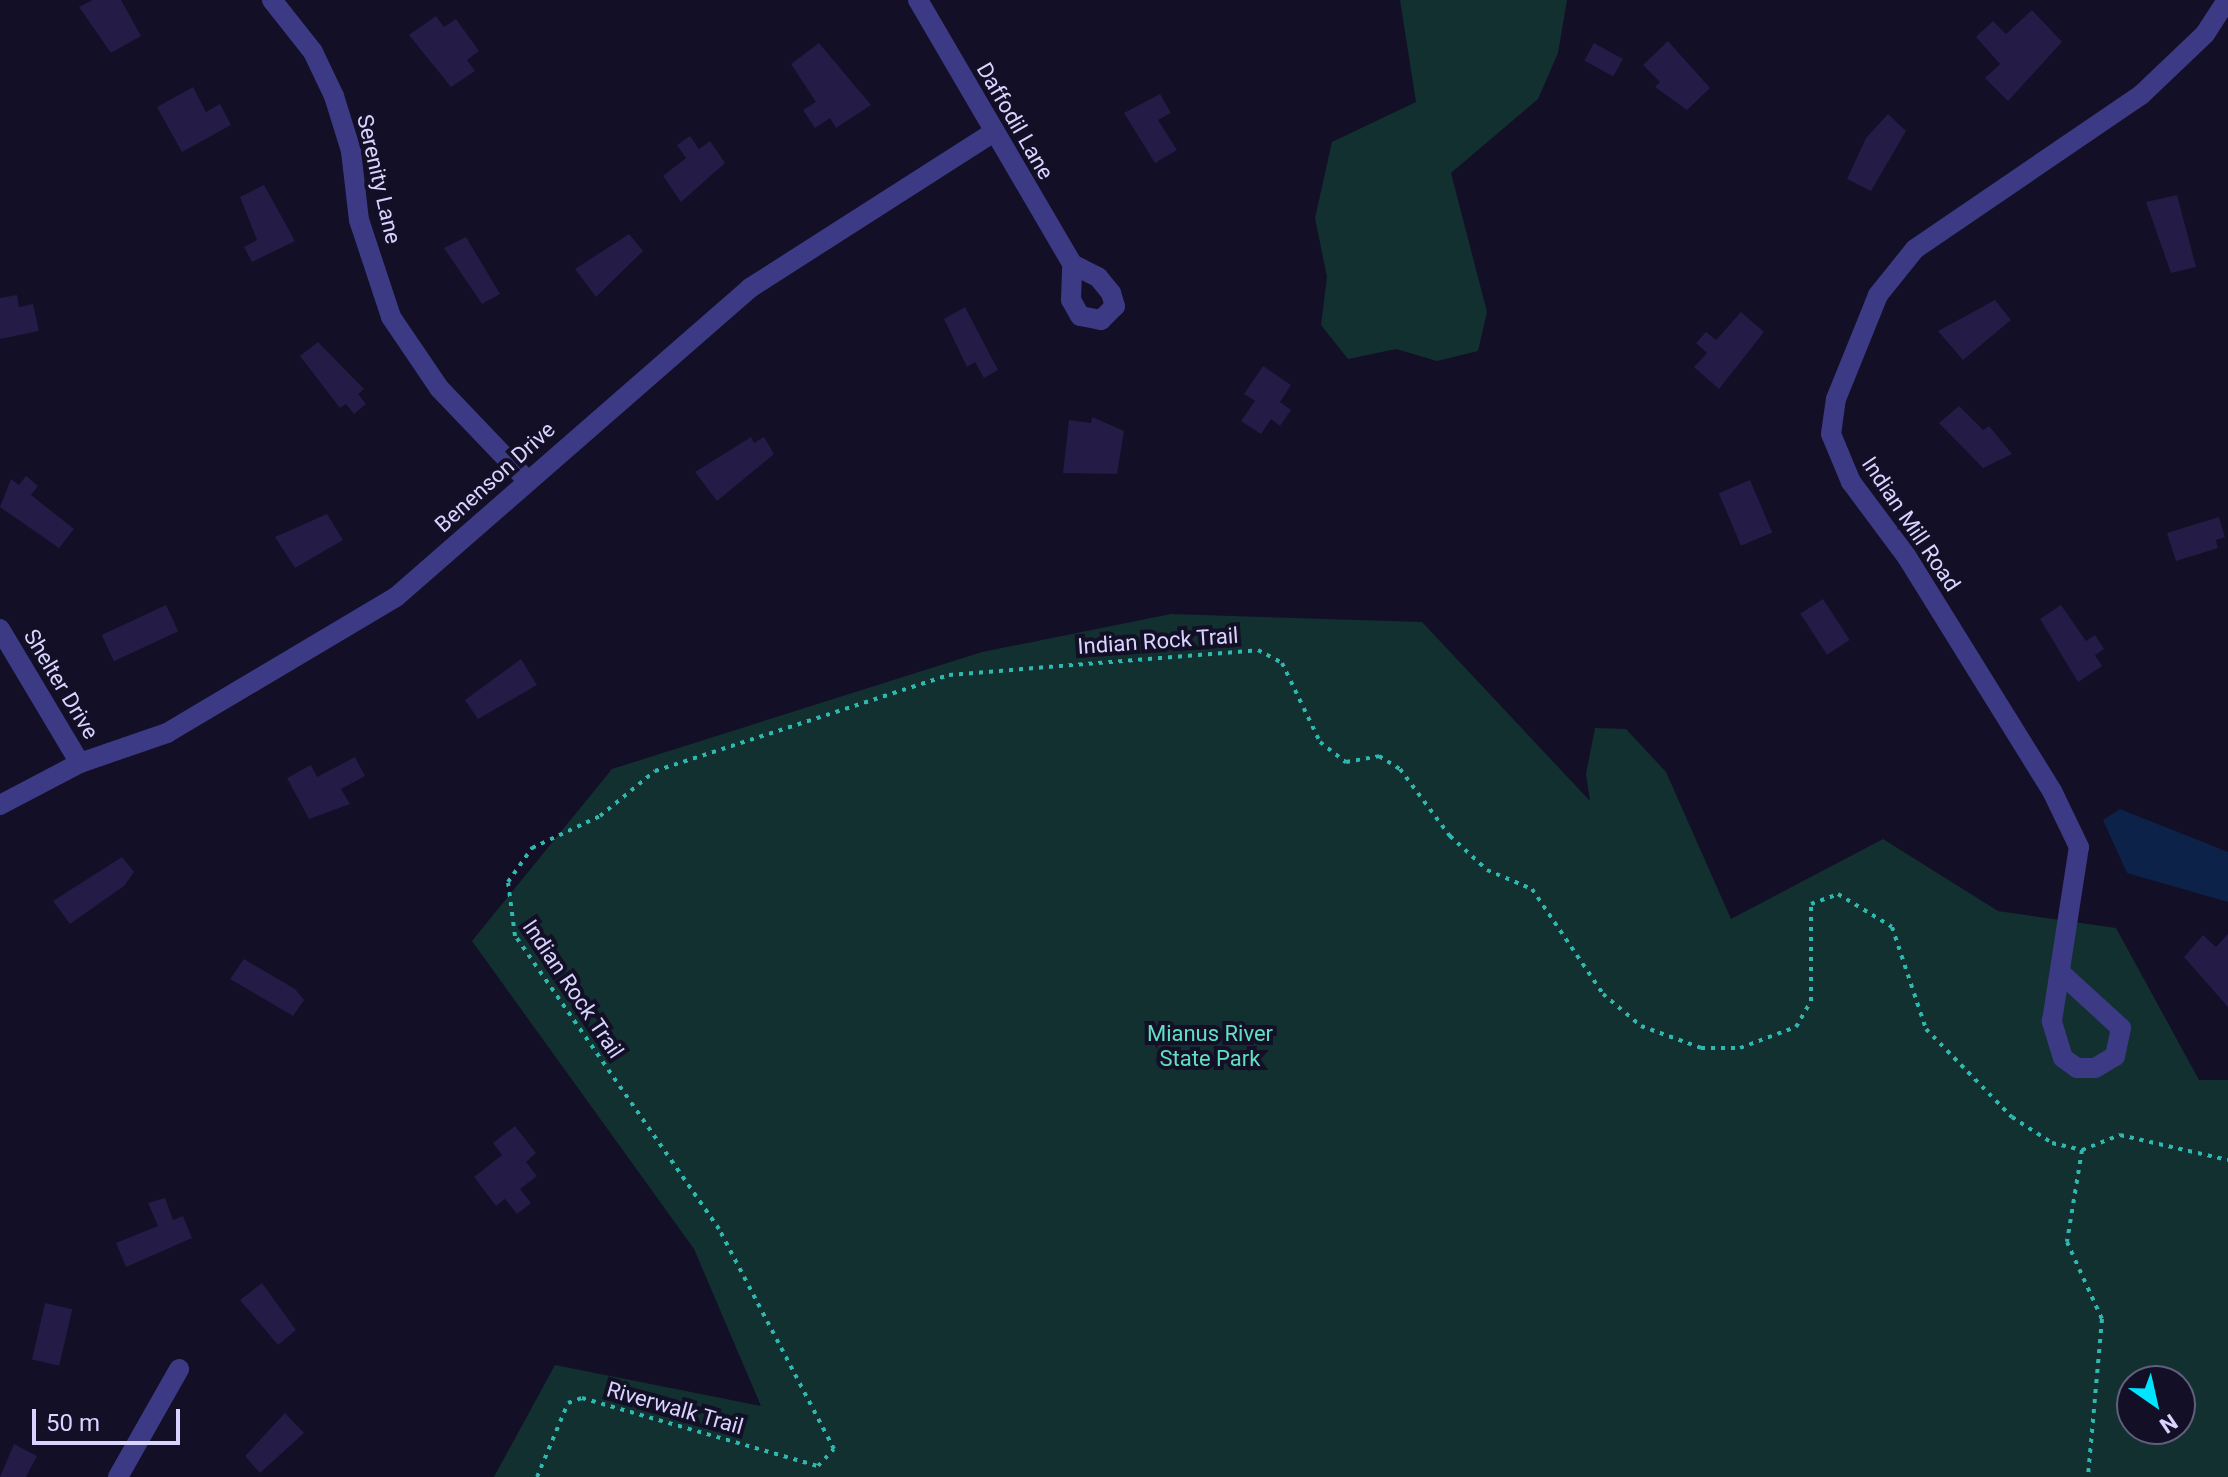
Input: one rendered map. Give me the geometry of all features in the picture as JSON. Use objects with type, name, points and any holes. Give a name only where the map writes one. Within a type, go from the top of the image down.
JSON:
[{"type":"street","name":"Serenity Lane","points":[[272,0],[313,52],[334,96],[351,151],[359,220],[391,317],[439,388],[527,480]]},
{"type":"street","name":"Daffodil Lane","points":[[918,0],[992,133],[1072,264]]},
{"type":"street","name":"Indian Mill Road","points":[[2062,974],[2121,1028],[2115,1056],[2095,1068],[2077,1068],[2055,1044],[2062,974],[2079,847],[1939,609],[1851,482],[1831,434],[1836,399],[1878,295],[1915,249],[2141,95],[2205,34],[2227,0]]},
{"type":"street","name":"Benenson Drive","points":[[0,805],[80,763],[167,733],[396,597],[750,288],[992,133]]},
{"type":"street","name":"Shelter Drive","points":[[0,629],[80,763]]},
{"type":"street","points":[[118,1477],[179,1369]]},
{"type":"path","name":"Indian Rock Trail","points":[[833,1439],[719,1229],[515,936],[508,882],[532,848],[600,816],[655,771],[949,675],[1258,650],[1282,663],[1320,742],[1346,762],[1392,761],[1450,836],[1487,870],[1532,889],[1603,994],[1641,1026],[1701,1048],[1740,1048],[1796,1027],[1811,1001],[1811,904],[1838,894],[1892,927],[1926,1029],[2012,1117],[2052,1143],[2082,1150]]},
{"type":"path","points":[[2088,1477],[2102,1319],[2067,1242],[2082,1150],[2120,1135],[2228,1160]]},
{"type":"path","name":"Riverwalk Trail","points":[[537,1477],[568,1403],[582,1398],[818,1466],[831,1457],[833,1439]]},
{"type":"green space","points":[[1400,0],[1567,0],[1558,53],[1538,99],[1451,173],[1487,312],[1478,351],[1437,361],[1396,349],[1348,359],[1321,325],[1327,277],[1315,218],[1332,142],[1416,102]]},
{"type":"green space","name":"Mianus River State Park","points":[[1171,614],[1422,622],[1590,801],[1586,774],[1595,728],[1626,729],[1666,772],[1731,919],[1883,839],[1998,911],[2116,928],[2199,1080],[2228,1080],[2228,1477],[494,1477],[555,1365],[761,1406],[694,1249],[472,941],[612,769],[982,652]]},
{"type":"water","points":[[2120,809],[2228,852],[2228,902],[2127,873],[2103,820]]},
{"type":"building","points":[[93,0],[121,0],[141,36],[111,53],[79,7]]},
{"type":"building","points":[[2032,10],[2062,42],[2008,101],[1985,78],[2000,64],[1976,37],[1993,21],[2006,34]]},
{"type":"building","points":[[436,16],[444,27],[456,19],[479,51],[467,60],[475,71],[451,87],[409,35]]},
{"type":"building","points":[[1668,41],[1710,88],[1687,110],[1655,87],[1660,82],[1643,65]]},
{"type":"building","points":[[819,43],[871,105],[836,128],[830,118],[815,128],[803,110],[816,102],[791,64]]},
{"type":"building","points":[[1594,43],[1623,59],[1613,76],[1584,60]]},
{"type":"building","points":[[193,87],[206,112],[220,104],[231,125],[182,152],[157,107]]},
{"type":"building","points":[[1160,94],[1171,113],[1158,120],[1177,150],[1155,163],[1124,113]]},
{"type":"building","points":[[1888,114],[1906,131],[1871,191],[1847,179],[1866,138]]},
{"type":"building","points":[[690,136],[699,149],[710,141],[725,163],[681,202],[663,176],[686,158],[677,145]]},
{"type":"building","points":[[264,185],[295,241],[252,262],[244,247],[257,240],[240,197]]},
{"type":"building","points":[[2177,195],[2196,267],[2171,273],[2146,202]]},
{"type":"building","points":[[629,234],[643,251],[596,297],[575,269]]},
{"type":"building","points":[[466,237],[500,294],[482,304],[444,248]]},
{"type":"building","points":[[17,295],[19,307],[33,304],[39,331],[0,339],[0,298]]},
{"type":"building","points":[[1995,300],[2011,320],[1963,360],[1938,331]]},
{"type":"building","points":[[965,307],[998,370],[984,378],[975,362],[967,367],[944,319]]},
{"type":"building","points":[[1741,312],[1764,332],[1719,389],[1694,367],[1707,353],[1696,343],[1706,332],[1716,340]]},
{"type":"building","points":[[318,342],[364,389],[358,394],[366,404],[354,414],[346,404],[340,408],[300,356]]},
{"type":"building","points":[[1263,366],[1291,385],[1280,402],[1291,410],[1280,426],[1271,419],[1261,434],[1241,421],[1255,401],[1244,394]]},
{"type":"building","points":[[1959,406],[1983,430],[1989,426],[2012,454],[1983,468],[1939,423]]},
{"type":"building","points":[[1092,417],[1124,431],[1117,474],[1063,473],[1069,420],[1091,423]]},
{"type":"building","points":[[751,437],[754,443],[764,437],[774,454],[717,501],[695,472]]},
{"type":"building","points":[[26,476],[38,486],[31,495],[74,529],[59,548],[0,507],[11,479],[19,485]]},
{"type":"building","points":[[1750,480],[1772,532],[1741,546],[1719,493]]},
{"type":"building","points":[[327,514],[343,540],[295,568],[275,537]]},
{"type":"building","points":[[2219,517],[2225,537],[2216,540],[2218,548],[2176,561],[2167,533]]},
{"type":"building","points":[[1823,599],[1850,640],[1827,655],[1800,614]]},
{"type":"building","points":[[166,605],[178,631],[114,661],[102,635]]},
{"type":"building","points":[[2061,605],[2086,641],[2095,635],[2104,649],[2095,655],[2102,666],[2078,682],[2040,619]]},
{"type":"building","points":[[521,659],[537,685],[478,719],[465,700]]},
{"type":"building","points":[[355,757],[365,776],[341,789],[350,804],[309,819],[287,778],[311,765],[317,777]]},
{"type":"building","points":[[122,857],[134,872],[124,886],[70,924],[53,901]]},
{"type":"building","points":[[2228,934],[2228,1007],[2184,957],[2203,935],[2216,947]]},
{"type":"building","points":[[244,959],[295,989],[304,1000],[293,1016],[230,979]]},
{"type":"building","points":[[515,1126],[536,1153],[526,1162],[537,1176],[520,1189],[531,1203],[517,1214],[505,1199],[496,1206],[474,1177],[502,1155],[493,1143]]},
{"type":"building","points":[[165,1198],[173,1220],[183,1216],[192,1238],[126,1267],[116,1243],[158,1226],[148,1203]]},
{"type":"building","points":[[262,1283],[296,1330],[278,1345],[240,1300]]},
{"type":"building","points":[[45,1303],[72,1309],[59,1366],[32,1360]]},
{"type":"building","points":[[285,1413],[304,1433],[260,1473],[245,1456]]},
{"type":"building","points":[[14,1444],[37,1456],[26,1477],[0,1477]]}]
